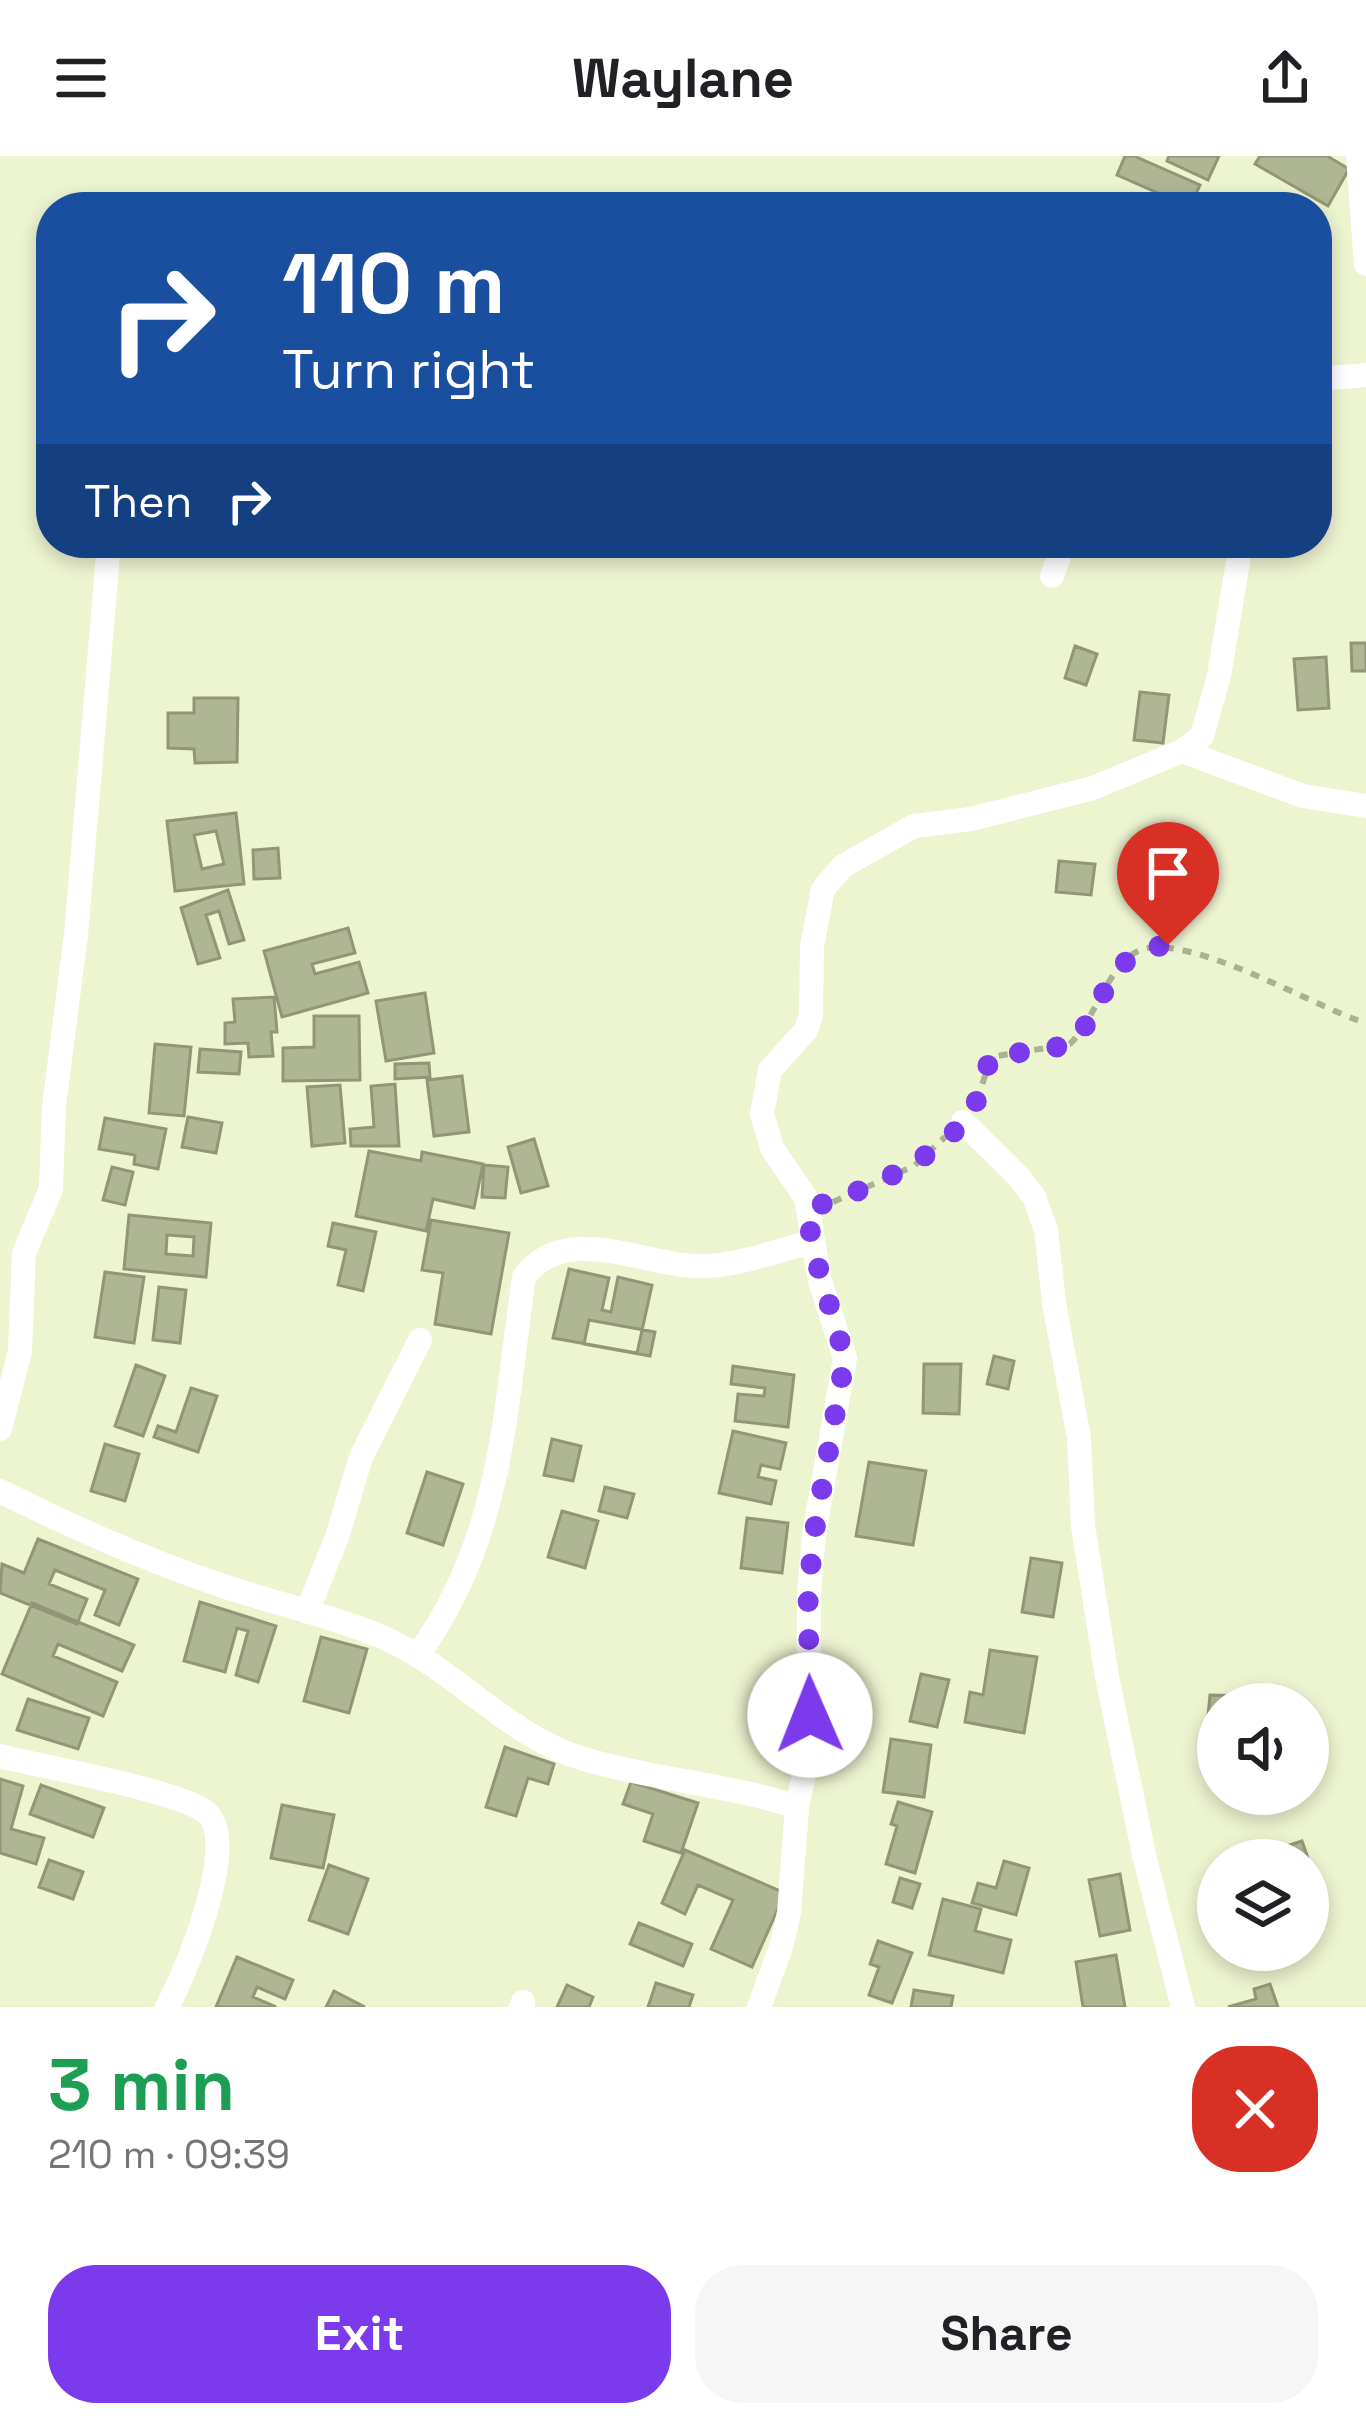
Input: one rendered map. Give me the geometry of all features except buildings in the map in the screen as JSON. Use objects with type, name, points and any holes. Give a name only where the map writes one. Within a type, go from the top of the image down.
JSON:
[{"type":"street","points":[[1358,156],[1366,264]]},
{"type":"street","points":[[1332,378],[1366,375]]},
{"type":"street","points":[[0,1430],[20,1351],[24,1253],[51,1190],[54,1106],[76,934],[108,558]]},
{"type":"street","points":[[1052,576],[1059,558]]},
{"type":"street","points":[[759,2007],[789,1913],[797,1808],[808,1758],[808,1594],[814,1534],[845,1358],[811,1242],[809,1208],[772,1148],[762,1114],[770,1070],[806,1030],[812,1015],[812,946],[823,889],[843,866],[914,826],[971,819],[1072,794],[1182,752],[1202,736],[1211,712],[1239,558]]},
{"type":"street","points":[[1182,752],[1303,796],[1366,806]]},
{"type":"street","points":[[963,1122],[1019,1177],[1034,1197],[1046,1230],[1079,1438],[1083,1526],[1107,1677],[1145,1859],[1183,2007]]},
{"type":"street","points":[[418,1655],[466,1577],[482,1530],[510,1409],[524,1277],[533,1264],[549,1253],[579,1248],[670,1265],[709,1266],[811,1242]]},
{"type":"street","points":[[307,1612],[337,1537],[361,1457],[420,1340]]},
{"type":"street","points":[[0,1491],[94,1538],[380,1636],[418,1655],[542,1743],[584,1759],[750,1792],[797,1808]]},
{"type":"street","points":[[0,1756],[185,1801],[208,1813],[216,1829],[212,1886],[196,1944],[167,2007]]},
{"type":"path","points":[[809,1208],[914,1166],[963,1122],[977,1101],[991,1057],[1070,1045],[1130,955],[1145,947],[1168,945],[1208,957],[1366,1023]]},
{"type":"route","points":[[810,1715],[808,1594],[845,1358],[820,1281],[809,1208],[914,1166],[963,1122],[977,1101],[991,1057],[1070,1045],[1130,955],[1145,947],[1168,945]]}]
